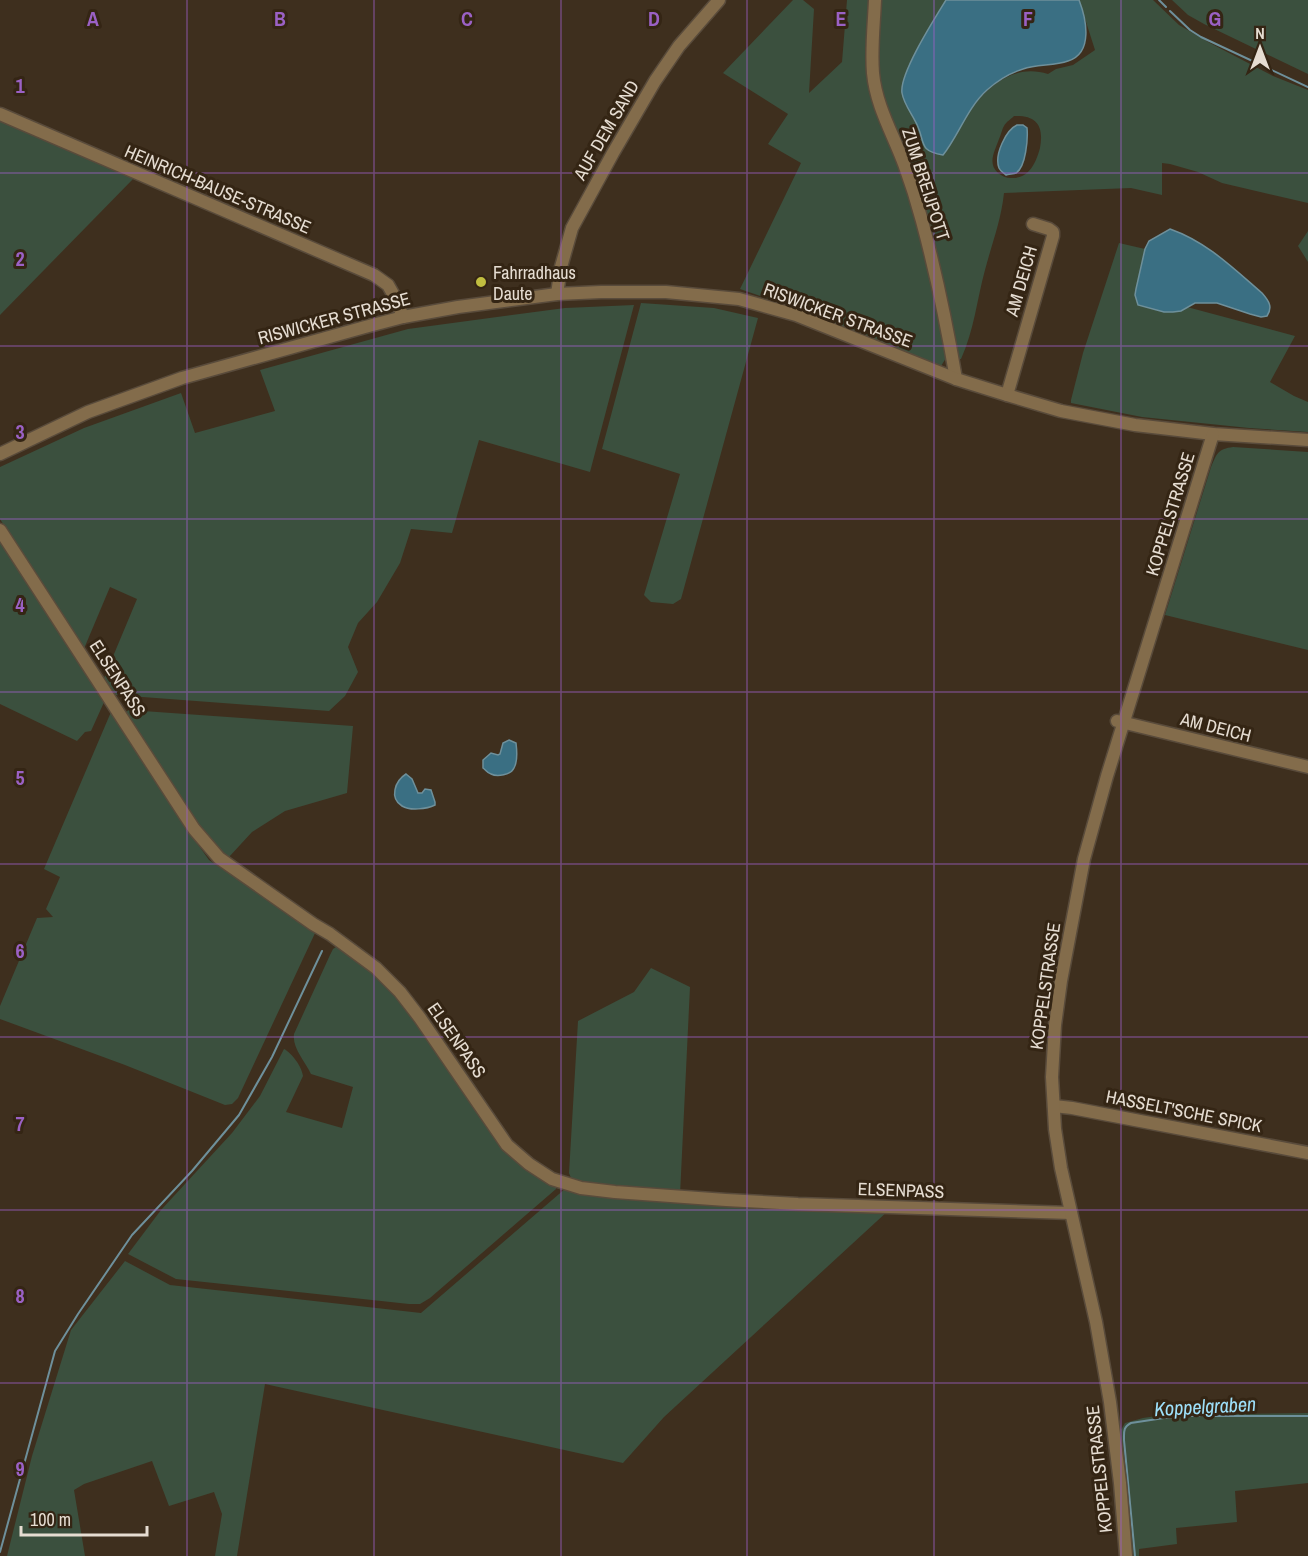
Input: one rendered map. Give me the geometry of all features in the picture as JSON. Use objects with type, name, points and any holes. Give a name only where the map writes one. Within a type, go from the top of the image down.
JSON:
[{"type":"street","name":"AUF DEM SAND","points":[[557,294],[561,267],[572,228],[613,153],[655,81],[679,46],[719,0]]},
{"type":"street","name":"ZUM BREIJPOTT","points":[[875,0],[872,59],[876,90],[883,116],[904,164],[922,222],[957,379]]},
{"type":"street","name":"HEINRICH-BAUSE-STRASSE","points":[[0,114],[374,275],[388,285],[403,317]]},
{"type":"street","name":"AM DEICH","points":[[1007,395],[1053,236],[1053,232],[1049,229],[1033,225]]},
{"type":"street","name":"RISWICKER STRASSE","points":[[0,454],[88,412],[182,378],[403,317],[557,294],[601,292],[666,292],[739,299],[796,315],[957,379],[1061,411],[1135,425],[1213,434],[1308,440]]},
{"type":"street","name":"KOPPELSTRASSE","points":[[1126,1556],[1110,1402],[1096,1322],[1061,1168],[1055,1129],[1052,1077],[1056,1025],[1073,911],[1084,859],[1120,722],[1213,434]]},
{"type":"street","name":"ELSENPASS","points":[[0,531],[205,843],[219,858],[330,934],[384,976],[420,1018],[507,1145],[529,1164],[552,1179],[581,1188],[615,1192],[798,1204],[1071,1213]]},
{"type":"street","name":"AM DEICH","points":[[1120,722],[1308,768]]},
{"type":"street","name":"HASSELT'SCHE SPICK","points":[[1053,1106],[1308,1153]]},
{"type":"green space","points":[[793,0],[803,0],[814,9],[809,93],[842,62],[847,0],[873,0],[870,69],[919,221],[946,350],[946,358],[941,366],[816,315],[740,289],[801,163],[768,144],[788,114],[723,73]]},
{"type":"green space","points":[[881,0],[946,0],[919,47],[903,81],[919,129],[920,139],[948,148],[975,104],[1000,81],[1014,74],[1030,71],[1048,74],[1056,69],[1073,65],[1095,50],[1079,0],[1153,0],[1179,25],[1210,43],[1273,76],[1308,90],[1308,203],[1222,183],[1198,172],[1162,163],[1162,195],[1131,188],[1004,193],[999,223],[969,337],[961,359],[958,359],[880,86],[878,66]],"holes":[[[1014,116],[1033,120],[1040,128],[1040,148],[1034,164],[1027,173],[1017,178],[1007,178],[995,169],[992,161],[1005,125]]]},
{"type":"green space","points":[[1172,0],[1308,0],[1308,74],[1204,24],[1188,15]]},
{"type":"green space","points":[[0,121],[134,178],[0,315]]},
{"type":"green space","points":[[1308,231],[1308,262],[1298,246]]},
{"type":"green space","points":[[1119,243],[1145,249],[1136,289],[1142,306],[1171,311],[1187,307],[1295,336],[1270,382],[1308,402],[1308,432],[1142,417],[1071,403],[1083,353]]},
{"type":"green space","points":[[641,303],[714,308],[758,318],[681,599],[673,604],[651,602],[644,595],[680,474],[602,449]]},
{"type":"green space","points":[[634,305],[590,472],[479,440],[452,533],[411,529],[400,563],[377,602],[358,623],[348,647],[358,672],[345,696],[329,711],[116,695],[104,678],[137,599],[110,587],[83,651],[0,519],[0,467],[84,428],[181,393],[195,433],[275,411],[260,370],[408,329],[565,308]]},
{"type":"green space","points":[[1233,447],[1308,452],[1308,650],[1165,615],[1211,467],[1219,452]]},
{"type":"green space","points":[[0,536],[105,700],[91,731],[85,732],[77,741],[0,704]]},
{"type":"green space","points":[[129,710],[353,726],[347,793],[285,811],[252,832],[229,857],[212,843],[196,822],[126,715]]},
{"type":"green space","points":[[111,712],[209,860],[316,931],[238,1098],[232,1104],[225,1105],[0,1019],[0,1006],[37,918],[53,917],[46,909],[60,877],[44,869]]},
{"type":"green space","points":[[336,947],[370,968],[397,994],[499,1141],[556,1185],[556,1189],[430,1298],[420,1304],[176,1279],[128,1254],[161,1210],[232,1133],[260,1096],[284,1049],[296,1061],[303,1076],[286,1112],[342,1128],[353,1087],[311,1074],[294,1039],[294,1034],[330,955]]},
{"type":"green space","points":[[651,968],[690,987],[680,1195],[579,1184],[571,1178],[569,1173],[578,1021],[634,992]]},
{"type":"green space","points":[[566,1188],[889,1210],[664,1417],[623,1463],[265,1384],[237,1556],[215,1556],[222,1514],[214,1492],[169,1506],[152,1461],[84,1484],[74,1490],[85,1556],[7,1556],[32,1456],[71,1330],[125,1261],[170,1285],[421,1313]]},
{"type":"green space","points":[[1308,1413],[1308,1483],[1235,1491],[1237,1522],[1176,1528],[1177,1544],[1139,1549],[1139,1556],[1132,1556],[1121,1430],[1125,1423],[1163,1415]]},
{"type":"water","points":[[946,0],[1079,0],[1086,34],[1082,51],[1076,57],[1063,63],[1034,66],[1018,71],[991,87],[974,105],[943,155],[926,149],[902,93],[906,73],[912,60]]},
{"type":"water","points":[[1017,125],[1027,128],[1024,159],[1016,173],[1006,175],[999,168],[998,156],[1005,137]]},
{"type":"water","points":[[1170,229],[1208,248],[1262,293],[1269,304],[1270,310],[1267,316],[1261,317],[1217,303],[1195,303],[1181,311],[1173,312],[1138,305],[1135,295],[1145,249],[1149,241]]},
{"type":"water","points":[[509,740],[516,743],[517,759],[514,768],[504,775],[488,773],[483,768],[483,760],[491,753],[500,754],[503,743]]},
{"type":"water","points":[[406,774],[412,779],[418,793],[422,793],[425,789],[431,790],[435,805],[414,809],[405,808],[398,803],[395,794],[396,785]]},
{"type":"waterway","points":[[1159,0],[1166,7]]},
{"type":"waterway","points":[[1170,11],[1201,37],[1308,87]]},
{"type":"waterway","points":[[0,1552],[55,1351],[132,1235],[192,1171],[239,1115],[272,1057],[322,951]]},
{"type":"waterway","name":"Koppelgraben","points":[[1135,1556],[1124,1440],[1124,1430],[1128,1425],[1189,1416],[1308,1416]]},
{"type":"place","name":"Fahrradhaus Daute","points":[[481,282]]}]
